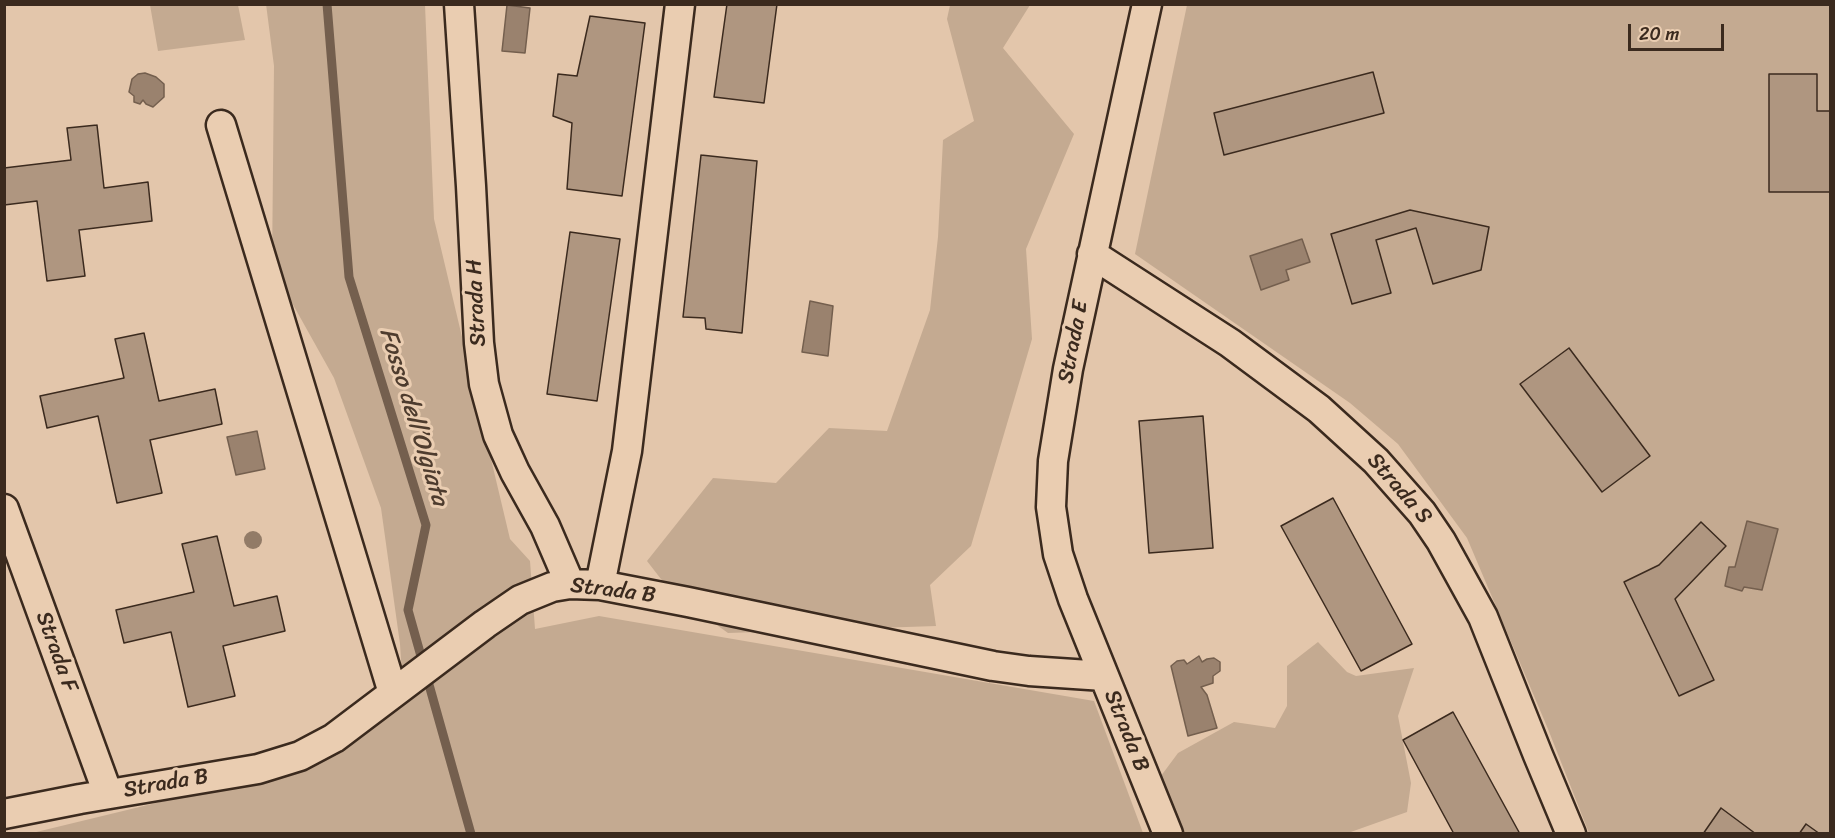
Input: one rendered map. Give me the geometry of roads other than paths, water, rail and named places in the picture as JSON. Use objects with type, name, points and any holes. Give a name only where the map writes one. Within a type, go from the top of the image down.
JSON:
[{"type":"street","name":"Strada H","points":[[459,4],[479,343],[484,384],[498,435],[515,472],[545,526],[570,584]]},
{"type":"street","points":[[600,585],[627,451],[680,4]]},
{"type":"street","name":"Strada E","points":[[1104,676],[1073,599],[1058,554],[1051,507],[1053,460],[1068,369],[1147,4]]},
{"type":"street","points":[[221,125],[414,677]]},
{"type":"street","name":"Strada S","points":[[1092,254],[1230,343],[1319,409],[1376,461],[1422,513],[1441,541],[1483,617],[1571,834]]},
{"type":"street","name":"Strada F","points":[[4,509],[108,794]]},
{"type":"street","name":"Strada B","points":[[4,814],[258,769],[300,756],[334,738],[520,600],[552,587],[570,584],[600,585],[688,602],[970,662],[1029,671],[1104,676],[1167,834]]},
{"type":"waterway","name":"Fosso dell’Olgiata","points":[[327,4],[349,277],[426,525],[408,610],[471,834]]}]
